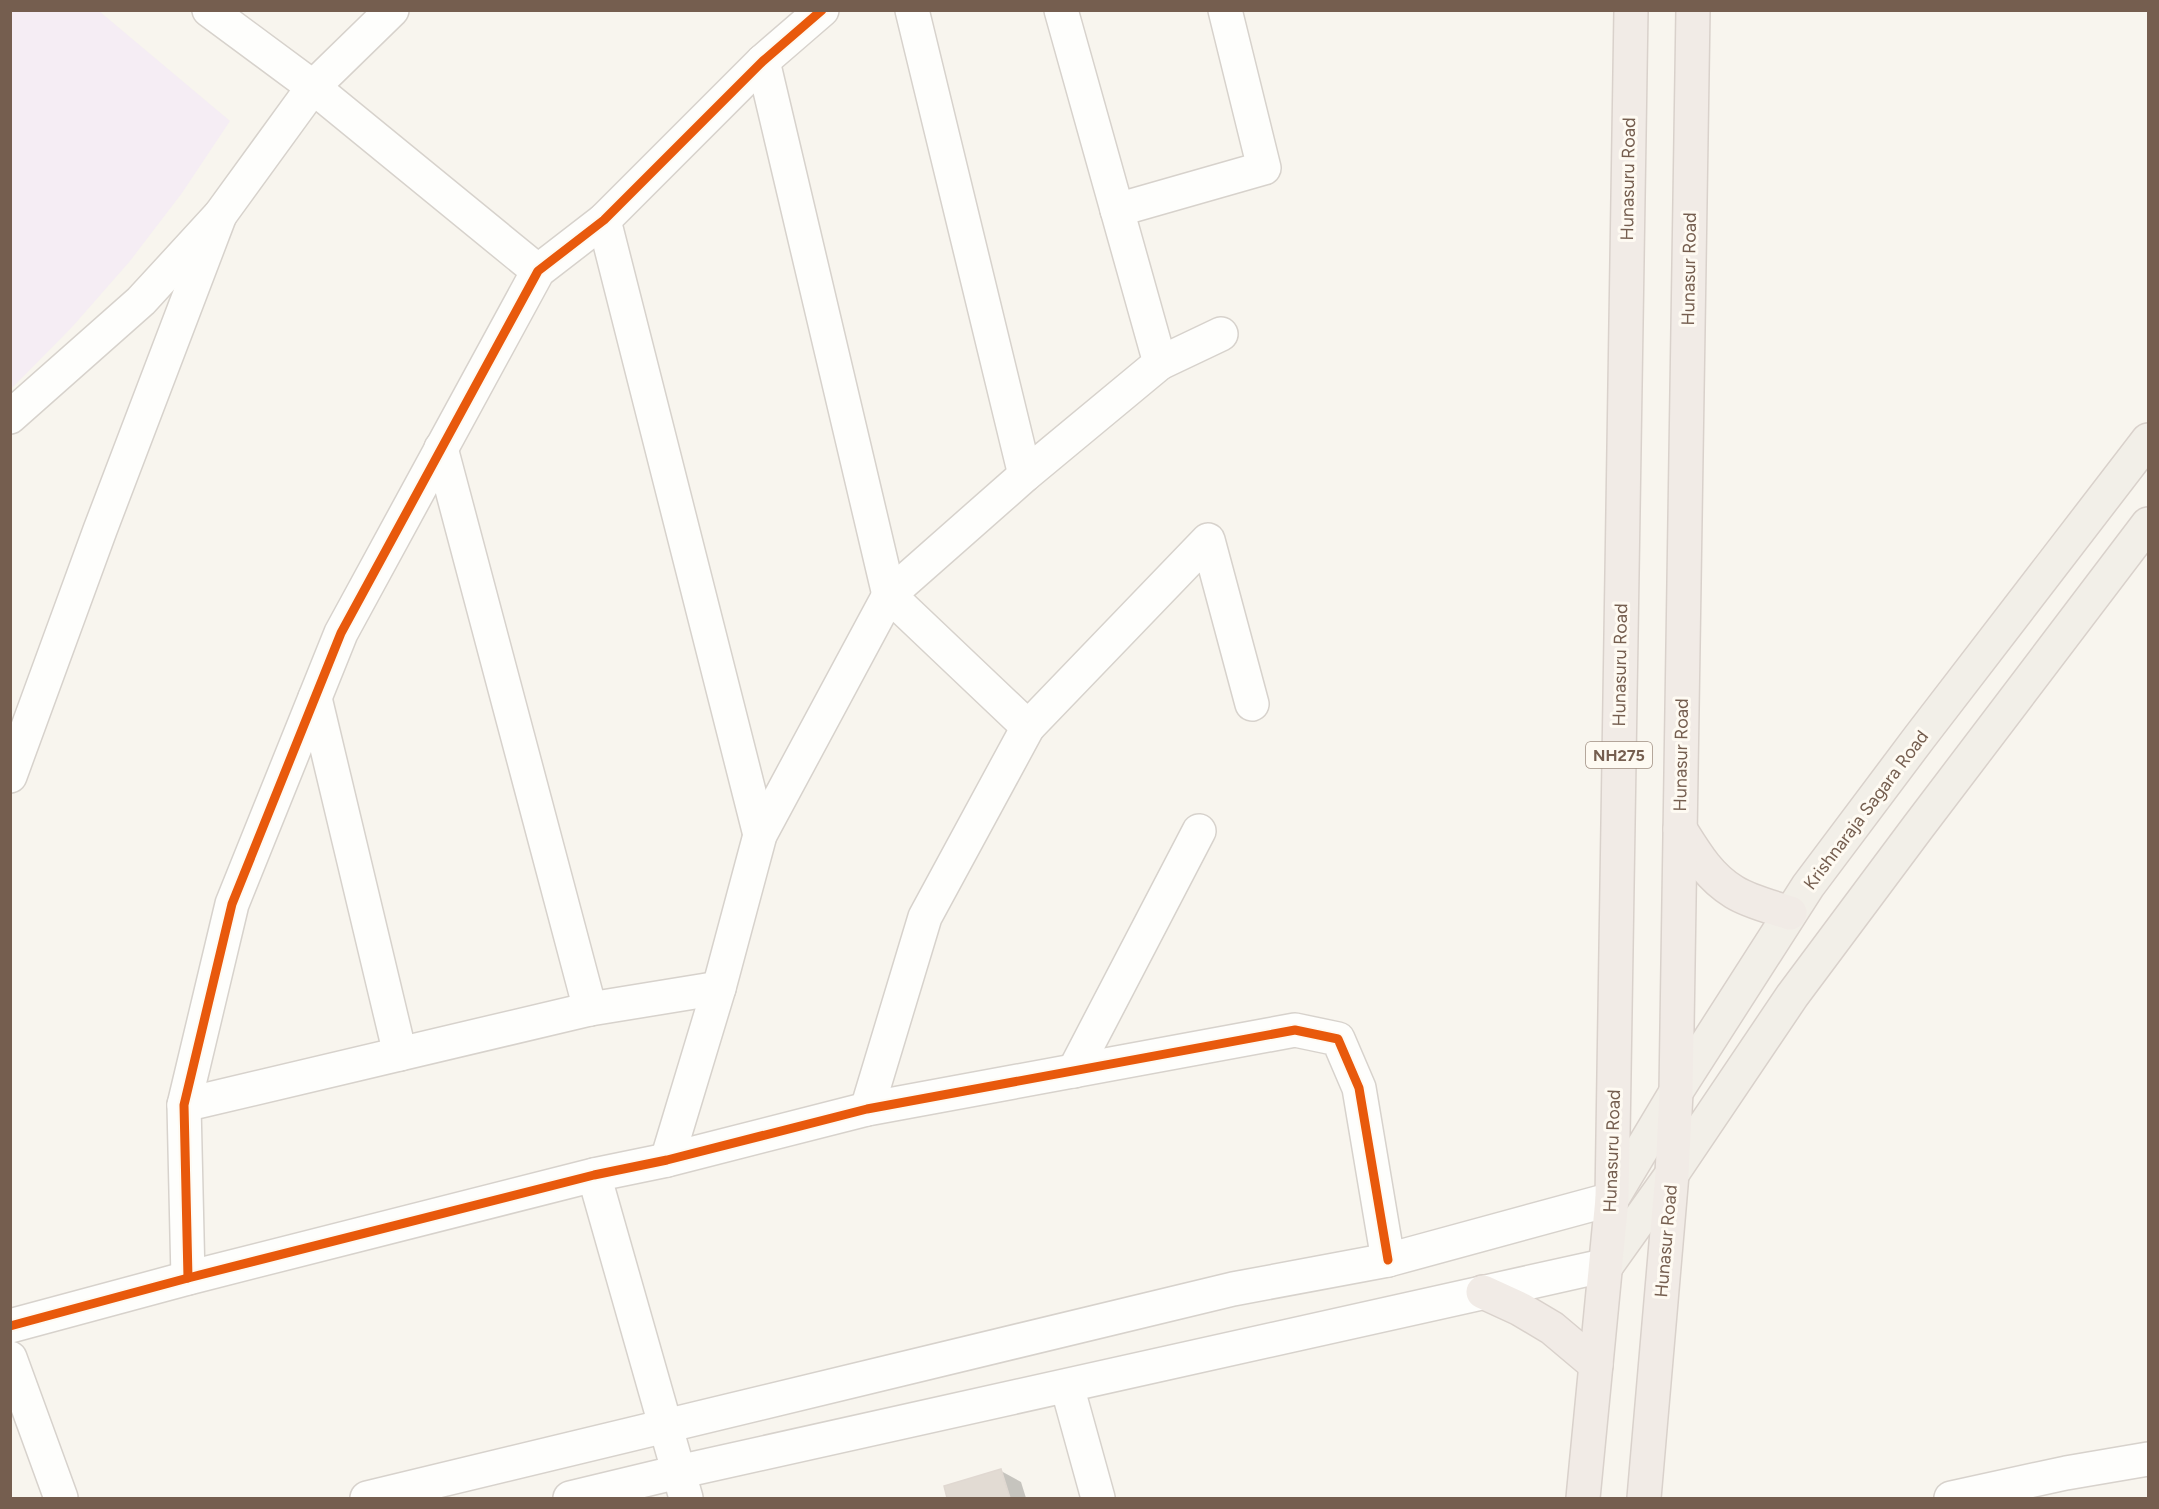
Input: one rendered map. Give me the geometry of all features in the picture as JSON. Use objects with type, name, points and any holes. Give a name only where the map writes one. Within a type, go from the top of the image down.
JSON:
[{"type":"highway","name":"Hunasuru Road","points":[[1583,1498],[1612,1199],[1631,10]]},
{"type":"highway","name":"Hunasur Road","points":[[1644,1498],[1672,1174],[1676,1092],[1693,10]]},
{"type":"highway","points":[[1680,829],[1700,863],[1713,877],[1734,892],[1790,913]]},
{"type":"highway","points":[[1483,1292],[1520,1309],[1552,1328],[1596,1365]]},
{"type":"main road","name":"Krishnaraja Sagara Road","points":[[1612,1199],[1676,1092],[1808,886],[2148,441]]},
{"type":"main road","points":[[1606,1265],[1672,1174],[1799,987],[2148,524]]},
{"type":"street","points":[[209,10],[313,87],[538,271]]},
{"type":"street","points":[[10,417],[141,301],[220,215],[313,87],[392,10]]},
{"type":"street","points":[[188,1278],[184,1105],[232,904],[341,633],[538,271],[604,220],[762,61],[822,10]]},
{"type":"street","points":[[912,10],[1025,475]]},
{"type":"street","points":[[1061,10],[1160,363]]},
{"type":"street","points":[[1117,210],[1264,168],[1225,10]]},
{"type":"street","points":[[762,61],[889,596],[1028,727]]},
{"type":"street","points":[[10,776],[100,530],[220,215]]},
{"type":"street","points":[[604,220],[760,835]]},
{"type":"street","points":[[667,1161],[719,988],[760,835],[889,596],[1025,475],[1160,363],[1221,334]]},
{"type":"street","points":[[441,448],[590,1009]]},
{"type":"street","points":[[867,1109],[925,917],[1028,727],[1208,540],[1252,704]]},
{"type":"street","points":[[315,698],[400,1054]]},
{"type":"street","points":[[1074,1071],[1199,831]]},
{"type":"street","points":[[184,1105],[590,1009],[719,988]]},
{"type":"street","points":[[10,1326],[188,1278],[594,1175],[667,1161],[867,1109],[1295,1030],[1338,1038],[1359,1088],[1388,1260]]},
{"type":"street","points":[[594,1175],[668,1427],[682,1485]]},
{"type":"street","points":[[367,1498],[1233,1289],[1388,1260],[1612,1199]]},
{"type":"street","points":[[570,1498],[682,1485],[1067,1386],[1606,1265]]},
{"type":"street","points":[[10,1358],[61,1498]]},
{"type":"street","points":[[1067,1386],[1098,1498]]},
{"type":"street","points":[[1951,1498],[2067,1486],[2148,1459]]},
{"type":"shaded area","points":[[11,10],[99,11],[230,121],[182,193],[130,261],[73,326],[11,389]]},
{"type":"building","points":[[1001,1469],[1010,1498],[947,1498],[944,1486]]},
{"type":"cycle path","points":[[188,1278],[184,1105],[232,904],[341,633],[538,271],[604,220],[763,61],[822,10]]},
{"type":"cycle path","points":[[10,1326],[188,1278],[594,1175],[667,1160],[867,1109],[1295,1030],[1338,1039],[1359,1088],[1388,1260]]}]
